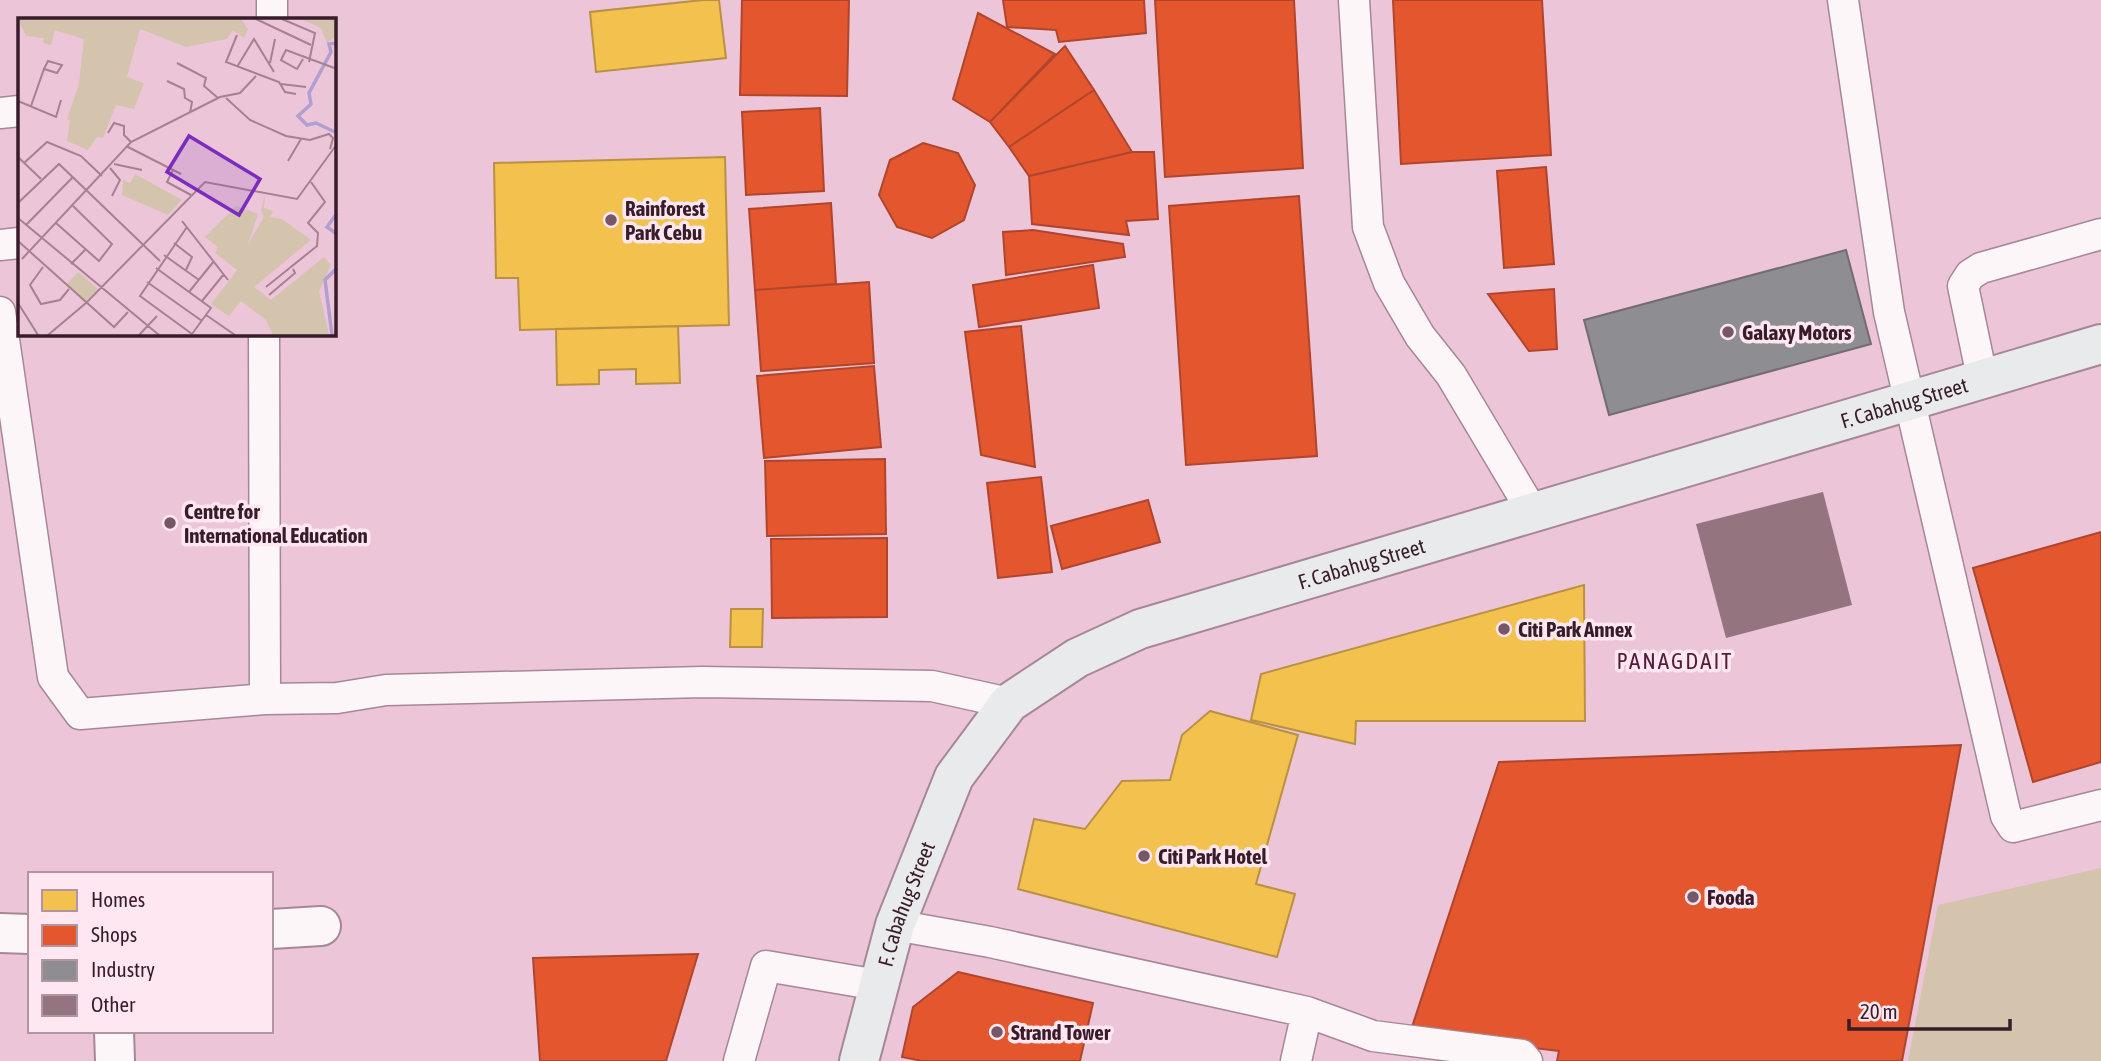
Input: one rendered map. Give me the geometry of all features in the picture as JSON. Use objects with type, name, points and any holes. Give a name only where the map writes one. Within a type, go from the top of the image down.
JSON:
[{"type":"main road","name":"F. Cabahug Street","points":[[859,1061],[895,925],[954,777],[1009,703],[1077,658],[1140,629],[1982,377],[2101,344]]},
{"type":"street","points":[[273,929],[321,926]]},
{"type":"street","points":[[0,933],[28,934]]},
{"type":"street","points":[[114,1033],[115,1061]]},
{"type":"lane","points":[[272,0],[272,18]]},
{"type":"lane","points":[[1354,0],[1368,227],[1389,283],[1420,336],[1465,397],[1532,511]]},
{"type":"lane","points":[[1843,0],[1889,312],[2006,816],[2013,827],[2101,805]]},
{"type":"lane","points":[[0,113],[18,111]]},
{"type":"lane","points":[[1982,377],[1963,286],[1970,275],[1981,268],[2101,234]]},
{"type":"lane","points":[[0,245],[18,243]]},
{"type":"lane","points":[[0,312],[53,677],[80,714],[265,699],[337,698],[386,690],[703,682],[932,687],[1009,703]]},
{"type":"lane","points":[[264,336],[265,699]]},
{"type":"lane","points":[[895,925],[990,942],[1307,1012],[1415,1052],[1522,1055],[1527,1061]]},
{"type":"lane","points":[[739,1061],[766,966],[878,985]]},
{"type":"lane","points":[[1296,1061],[1307,1012]]},
{"type":"shaded area","points":[[2101,868],[2101,1061],[1908,1061],[1938,905]]},
{"type":"building: Homes","points":[[719,0],[726,58],[596,72],[590,12]]},
{"type":"building: Homes","name":"Rainforest Park Cebu","points":[[725,157],[729,325],[520,330],[518,278],[496,278],[494,163]]},
{"type":"building: Homes","points":[[678,326],[680,383],[636,384],[636,369],[599,370],[599,384],[557,385],[556,329]]},
{"type":"building: Homes","name":"Citi Park Annex","points":[[1584,585],[1585,721],[1356,721],[1355,744],[1251,720],[1261,674]]},
{"type":"building: Homes","points":[[731,609],[763,609],[762,647],[730,647]]},
{"type":"building: Homes","name":"Citi Park Hotel","points":[[1210,711],[1298,735],[1256,884],[1295,894],[1277,957],[1018,889],[1034,819],[1085,829],[1122,781],[1170,780],[1182,735]]},
{"type":"building: Shops","points":[[742,0],[849,0],[847,96],[740,95]]},
{"type":"building: Shops","points":[[1003,0],[1144,0],[1146,33],[1059,42],[1056,30],[1007,27]]},
{"type":"building: Shops","points":[[1155,0],[1294,0],[1303,168],[1165,177]]},
{"type":"building: Shops","points":[[1393,0],[1542,0],[1551,155],[1401,164]]},
{"type":"building: Shops","points":[[978,13],[1055,54],[990,122],[953,99]]},
{"type":"building: Shops","points":[[1065,46],[1094,90],[1009,147],[990,122]]},
{"type":"building: Shops","points":[[1094,90],[1132,152],[1029,176],[1009,147]]},
{"type":"building: Shops","points":[[820,108],[824,191],[746,195],[742,112]]},
{"type":"building: Shops","points":[[923,143],[958,153],[975,185],[964,220],[932,238],[897,227],[879,195],[890,160]]},
{"type":"building: Shops","points":[[1132,152],[1154,152],[1158,219],[1126,221],[1129,235],[1032,224],[1029,176]]},
{"type":"building: Shops","points":[[1546,167],[1554,264],[1504,268],[1497,171]]},
{"type":"building: Shops","points":[[1299,196],[1317,456],[1186,465],[1169,206]]},
{"type":"building: Shops","points":[[831,203],[836,284],[755,290],[749,209]]},
{"type":"building: Shops","points":[[1033,230],[1123,244],[1125,257],[1006,275],[1003,232]]},
{"type":"building: Shops","points":[[1093,265],[1099,308],[979,327],[973,285]]},
{"type":"building: Shops","points":[[869,282],[874,363],[761,371],[755,290]]},
{"type":"building: Shops","points":[[1554,289],[1557,349],[1529,351],[1488,294]]},
{"type":"building: Shops","points":[[1021,326],[1035,467],[981,455],[965,332]]},
{"type":"building: Shops","points":[[874,366],[881,447],[764,458],[757,376]]},
{"type":"building: Shops","points":[[885,459],[886,534],[767,536],[765,461]]},
{"type":"building: Shops","points":[[1041,477],[1052,572],[998,578],[987,483]]},
{"type":"building: Shops","points":[[1148,500],[1160,542],[1062,569],[1051,526]]},
{"type":"building: Shops","points":[[2101,532],[2101,762],[2033,782],[1973,568]]},
{"type":"building: Shops","points":[[887,538],[887,617],[772,618],[771,539]]},
{"type":"building: Shops","name":"Fooda","points":[[1961,745],[1902,1061],[1557,1061],[1559,1051],[1410,1033],[1499,762]]},
{"type":"building: Shops","points":[[698,954],[666,1061],[540,1061],[533,958]]},
{"type":"building: Shops","name":"Strand Tower","points":[[958,972],[1093,1003],[1080,1061],[922,1061],[902,1057],[913,1007]]},
{"type":"building: Industry","name":"Galaxy Motors","points":[[1846,250],[1871,344],[1609,415],[1584,320]]},
{"type":"building: Other","points":[[1823,492],[1852,605],[1726,638],[1696,524]]},
{"type":"place","name":"Rainforest Park Cebu","points":[[611,220]]},
{"type":"place","name":"Galaxy Motors","points":[[1728,332]]},
{"type":"place","name":"Centre for International Education","points":[[170,523]]},
{"type":"place","name":"Citi Park Annex","points":[[1504,629]]},
{"type":"place","name":"Citi Park Hotel","points":[[1144,856]]},
{"type":"place","name":"Fooda","points":[[1693,897]]},
{"type":"place","name":"Strand Tower","points":[[997,1032]]},
{"type":"district","name":"PANAGDAIT","points":[[1675,661]]}]
